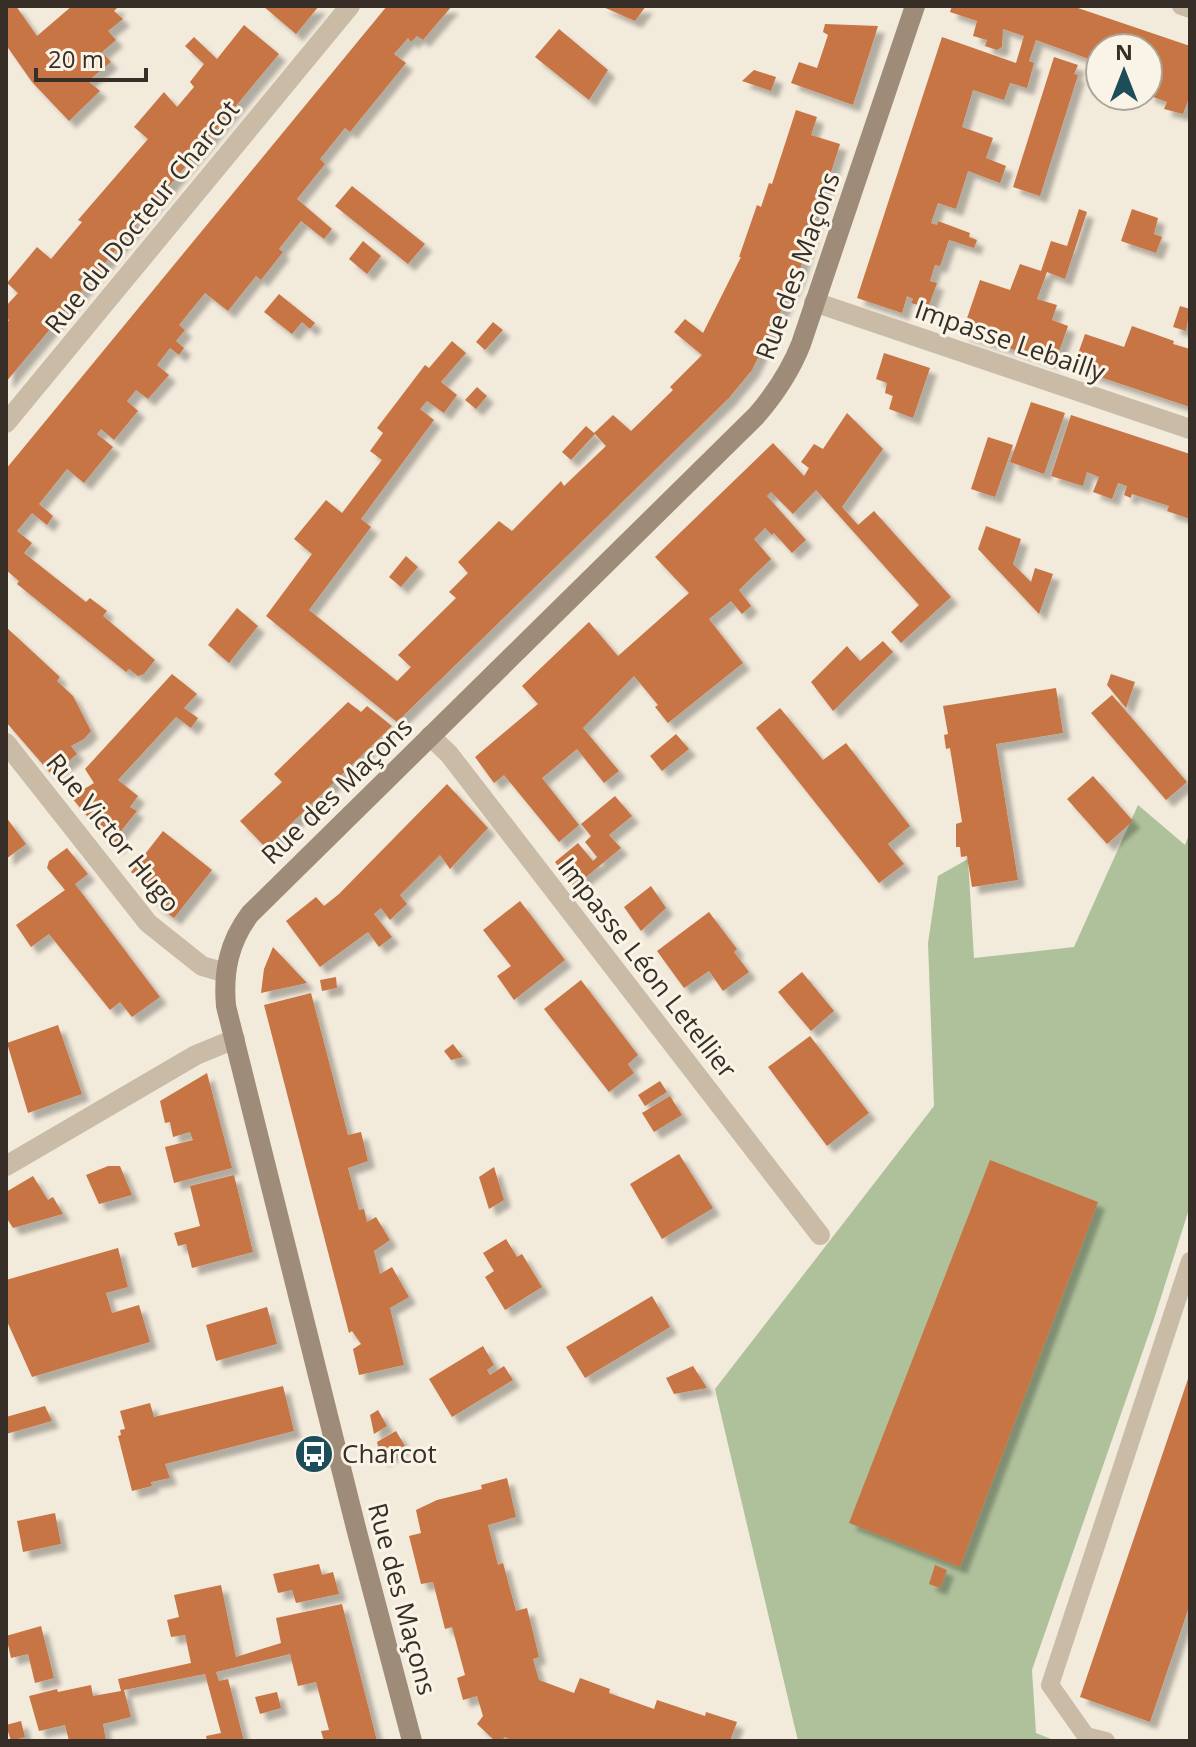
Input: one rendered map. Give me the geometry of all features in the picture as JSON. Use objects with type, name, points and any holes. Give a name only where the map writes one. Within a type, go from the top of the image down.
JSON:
[{"type":"main road","name":"Rue des Maçons","points":[[412,1741],[226,1006],[230,948],[239,927],[250,914],[773,396],[793,364],[915,6]]},
{"type":"street","name":"Rue du Docteur Charcot","points":[[6,423],[350,6]]},
{"type":"street","name":"Impasse Lebailly","points":[[814,302],[1190,429]]},
{"type":"street","name":"Impasse Léon Letellier","points":[[430,736],[449,754],[820,1235]]},
{"type":"street","name":"Rue Victor Hugo","points":[[6,743],[148,923],[202,966],[226,973]]},
{"type":"street","points":[[6,1166],[196,1055],[235,1039]]},
{"type":"lane","points":[[1181,6],[1190,9]]},
{"type":"lane","points":[[1106,1741],[1086,1736],[1050,1685],[1190,1261]]},
{"type":"green space","points":[[1138,805],[1185,845],[1190,832],[1190,1206],[1032,1670],[1036,1733],[1056,1741],[798,1741],[715,1389],[934,1106],[928,943],[938,876],[968,859],[974,958],[1074,947]]},
{"type":"building","points":[[6,6],[16,6],[37,36],[72,6],[119,6],[114,11],[123,19],[108,31],[116,40],[102,52],[111,62],[88,81],[100,91],[69,121],[32,82],[6,45]]},
{"type":"building","points":[[263,6],[319,6],[296,34]]},
{"type":"building","points":[[387,6],[452,6],[423,40],[417,36],[411,42],[408,38],[394,54],[406,63],[350,132],[345,128],[320,159],[325,164],[297,199],[332,229],[324,239],[301,221],[279,249],[283,252],[261,280],[256,276],[228,311],[205,293],[179,325],[185,330],[176,341],[184,348],[179,355],[170,348],[157,365],[169,375],[148,399],[136,390],[127,401],[138,411],[114,440],[101,429],[97,434],[113,447],[84,483],[67,469],[39,504],[53,516],[47,525],[32,513],[17,531],[32,543],[24,553],[86,602],[90,598],[107,611],[103,616],[155,660],[144,674],[138,676],[129,669],[126,672],[17,584],[19,581],[6,570],[6,469]]},
{"type":"building","points":[[601,6],[646,6],[635,21]]},
{"type":"building","points":[[952,6],[1072,6],[1149,32],[1084,32],[1084,57],[1036,40],[1029,61],[1034,63],[1027,88],[1010,83],[1004,100],[973,90],[962,127],[993,138],[986,158],[1006,166],[1000,183],[968,171],[956,209],[938,203],[931,223],[937,225],[938,221],[970,233],[969,237],[977,240],[974,248],[949,240],[940,266],[935,265],[930,281],[937,283],[928,308],[911,303],[913,299],[907,296],[902,313],[857,298],[942,37],[1016,63],[1024,36],[1003,29],[1002,47],[997,50],[985,46],[987,40],[973,36],[977,21],[950,12]]},
{"type":"building","points":[[825,24],[878,26],[853,105],[791,83],[799,62],[817,68],[828,35],[823,32]]},
{"type":"building","points":[[244,25],[279,54],[6,382],[6,324],[9,320],[6,318],[6,306],[18,293],[7,283],[37,247],[51,259],[82,222],[78,220],[148,139],[134,127],[164,92],[177,107],[194,87],[190,82],[204,64],[185,46],[194,37],[217,59]]},
{"type":"building","points":[[559,29],[608,70],[589,100],[535,57]]},
{"type":"building","points":[[1164,37],[1190,46],[1190,102],[1183,114],[1164,109],[1167,102],[1164,101]]},
{"type":"building","points":[[1054,57],[1078,65],[1074,74],[1078,75],[1040,196],[1013,187]]},
{"type":"building","points":[[754,70],[776,77],[771,91],[742,81]]},
{"type":"building","points":[[796,110],[817,117],[811,135],[840,144],[797,279],[752,370],[729,398],[397,722],[266,616],[312,554],[294,539],[326,500],[342,513],[382,460],[370,451],[383,433],[377,428],[425,365],[429,368],[452,341],[466,353],[441,382],[457,395],[444,413],[427,401],[420,409],[434,420],[361,519],[371,527],[309,610],[397,681],[411,667],[398,655],[456,598],[449,592],[468,573],[458,562],[499,521],[512,531],[561,481],[564,486],[606,446],[595,434],[571,460],[562,452],[586,426],[594,433],[613,415],[631,431],[673,390],[670,387],[702,355],[674,332],[685,319],[703,333],[741,257],[757,205],[761,207],[769,183],[772,184]]},
{"type":"building","points":[[352,186],[425,244],[408,264],[335,206]]},
{"type":"building","points":[[1079,209],[1087,212],[1065,279],[1047,272],[1037,299],[1057,305],[1052,320],[1068,326],[1055,363],[962,333],[980,280],[1010,290],[1020,264],[1041,271],[1051,241],[1067,246]]},
{"type":"building","points":[[1132,209],[1158,218],[1154,234],[1162,237],[1156,253],[1121,241]]},
{"type":"building","points":[[363,241],[381,256],[367,274],[349,259]]},
{"type":"building","points":[[279,294],[315,323],[310,329],[302,322],[292,334],[264,312]]},
{"type":"building","points":[[1180,306],[1190,309],[1186,331],[1173,327]]},
{"type":"building","points":[[493,322],[503,330],[485,350],[476,342]]},
{"type":"building","points":[[1132,326],[1190,349],[1190,407],[1073,368],[1085,334],[1124,347]]},
{"type":"building","points":[[884,353],[930,368],[913,418],[889,409],[893,396],[885,393],[887,383],[876,379]]},
{"type":"building","points":[[477,387],[487,396],[476,409],[465,400]]},
{"type":"building","points":[[1031,402],[1065,413],[1044,474],[1010,462]]},
{"type":"building","points":[[847,413],[883,449],[842,507],[858,525],[874,511],[951,597],[901,643],[891,632],[919,605],[816,490],[793,514],[771,492],[767,496],[806,540],[792,553],[774,533],[772,535],[765,528],[754,539],[771,559],[739,590],[751,606],[742,614],[731,601],[709,619],[743,663],[668,723],[655,707],[658,705],[634,676],[583,728],[619,771],[604,783],[577,749],[542,778],[579,825],[559,842],[504,775],[494,783],[475,757],[538,704],[522,686],[589,622],[618,656],[689,593],[655,557],[773,443],[804,476],[809,468],[801,462],[814,444],[823,449]]},
{"type":"building","points":[[1071,415],[1190,454],[1190,519],[1167,511],[1169,506],[1132,494],[1131,498],[1124,495],[1127,486],[1118,483],[1112,499],[1093,492],[1099,477],[1087,472],[1083,486],[1051,476]]},
{"type":"building","points":[[988,437],[1013,445],[995,497],[971,489]]},
{"type":"building","points":[[986,526],[1021,539],[1013,564],[1031,582],[1035,568],[1053,574],[1039,614],[978,549]]},
{"type":"building","points":[[406,556],[418,567],[401,587],[389,577]]},
{"type":"building","points":[[237,608],[258,626],[229,663],[208,645]]},
{"type":"building","points":[[6,627],[60,677],[57,681],[73,696],[91,731],[71,746],[77,754],[52,775],[6,722]]},
{"type":"building","points":[[883,641],[893,652],[833,711],[811,682],[847,646],[860,661]]},
{"type":"building","points":[[172,674],[197,694],[184,708],[198,718],[191,728],[176,717],[118,780],[138,796],[130,807],[137,811],[118,835],[122,841],[114,848],[71,797],[94,783],[85,769]]},
{"type":"building","points":[[1111,674],[1135,682],[1126,708],[1107,685]]},
{"type":"building","points":[[1056,688],[1063,733],[996,744],[1018,880],[972,887],[967,856],[961,857],[960,847],[956,847],[956,824],[962,822],[950,748],[946,749],[944,735],[948,734],[943,706]]},
{"type":"building","points":[[1112,695],[1187,782],[1166,800],[1091,713]]},
{"type":"building","points":[[348,702],[361,712],[367,706],[392,726],[266,848],[240,821],[282,782],[274,774]]},
{"type":"building","points":[[780,708],[823,760],[846,743],[910,826],[888,844],[904,864],[879,883],[756,728]]},
{"type":"building","points":[[676,734],[689,749],[662,771],[650,756]]},
{"type":"building","points":[[1093,776],[1133,821],[1107,844],[1067,799]]},
{"type":"building","points":[[447,784],[488,828],[450,869],[440,855],[400,895],[407,904],[390,920],[381,908],[374,914],[392,937],[379,947],[368,932],[320,967],[286,921],[316,897],[324,906],[339,894]]},
{"type":"building","points":[[615,796],[632,816],[609,835],[621,848],[574,887],[555,862],[578,843],[593,861],[597,857],[585,842],[591,836],[581,824]]},
{"type":"building","points":[[6,817],[26,844],[6,859]]},
{"type":"building","points":[[163,831],[212,870],[174,918],[151,898],[156,892],[131,872]]},
{"type":"building","points":[[67,848],[88,874],[75,884],[160,997],[132,1017],[120,1002],[110,1010],[49,934],[31,947],[16,925],[65,890],[47,868],[49,861]]},
{"type":"building","points":[[651,886],[666,908],[641,931],[624,907]]},
{"type":"building","points":[[520,901],[565,960],[514,1000],[497,976],[511,966],[483,930]]},
{"type":"building","points":[[709,912],[737,949],[734,952],[749,972],[723,991],[709,971],[684,988],[657,951]]},
{"type":"building","points":[[273,947],[307,983],[261,993],[264,969]]},
{"type":"building","points":[[802,972],[834,1011],[811,1031],[778,992]]},
{"type":"building","points":[[336,977],[337,988],[322,991],[320,980]]},
{"type":"building","points":[[581,980],[638,1055],[628,1064],[634,1073],[609,1092],[544,1009]]},
{"type":"building","points":[[311,993],[348,1135],[361,1132],[368,1161],[348,1168],[359,1210],[364,1209],[367,1222],[376,1217],[390,1240],[374,1251],[380,1274],[392,1267],[409,1297],[390,1308],[404,1365],[359,1375],[353,1349],[361,1344],[352,1331],[349,1333],[264,1005]]},
{"type":"building","points":[[58,1025],[82,1094],[28,1113],[7,1043]]},
{"type":"building","points":[[810,1036],[869,1113],[827,1146],[768,1067]]},
{"type":"building","points":[[453,1044],[463,1057],[451,1060],[444,1051]]},
{"type":"building","points":[[207,1073],[232,1168],[174,1183],[165,1147],[193,1140],[190,1132],[173,1137],[170,1122],[165,1123],[160,1101]]},
{"type":"building","points":[[660,1081],[667,1092],[645,1106],[638,1095]]},
{"type":"building","points":[[670,1096],[682,1115],[654,1132],[642,1113]]},
{"type":"building","points":[[679,1154],[713,1208],[662,1239],[630,1184]]},
{"type":"building","points":[[990,1160],[1098,1202],[960,1567],[849,1523]]},
{"type":"building","points":[[108,1166],[120,1166],[132,1195],[99,1204],[86,1175]]},
{"type":"building","points":[[494,1167],[504,1200],[489,1209],[479,1177]]},
{"type":"building","points":[[234,1175],[253,1252],[192,1268],[186,1244],[178,1246],[174,1233],[200,1226],[190,1186]]},
{"type":"building","points":[[33,1176],[48,1200],[53,1197],[63,1214],[13,1228],[6,1217],[6,1192]]},
{"type":"building","points":[[506,1239],[517,1257],[522,1254],[542,1287],[505,1310],[485,1277],[494,1271],[483,1253]]},
{"type":"building","points":[[118,1248],[128,1287],[106,1293],[112,1313],[139,1305],[150,1342],[32,1377],[6,1319],[6,1280]]},
{"type":"building","points":[[652,1296],[670,1327],[585,1378],[566,1347]]},
{"type":"building","points":[[267,1307],[277,1344],[216,1361],[206,1325]]},
{"type":"building","points":[[483,1346],[494,1365],[487,1370],[490,1375],[504,1366],[513,1380],[452,1417],[429,1379]]},
{"type":"building","points":[[693,1366],[707,1388],[674,1394],[666,1378]]},
{"type":"building","points":[[1189,1376],[1190,1604],[1150,1722],[1080,1697]]},
{"type":"building","points":[[283,1386],[294,1431],[165,1464],[170,1478],[132,1491],[118,1436],[121,1435],[120,1430],[125,1429],[120,1411],[150,1403],[154,1417]]},
{"type":"building","points":[[45,1406],[52,1421],[6,1434],[6,1417]]},
{"type":"building","points":[[378,1410],[387,1426],[374,1434],[370,1415]]},
{"type":"building","points":[[396,1431],[405,1446],[381,1460],[377,1442]]},
{"type":"building","points":[[507,1478],[516,1517],[488,1525],[498,1565],[503,1563],[516,1611],[527,1608],[539,1657],[533,1659],[539,1680],[574,1693],[580,1678],[610,1689],[609,1693],[654,1709],[657,1700],[705,1716],[706,1712],[737,1722],[730,1741],[513,1741],[505,1737],[495,1741],[477,1724],[483,1716],[477,1696],[463,1700],[457,1678],[465,1675],[452,1627],[445,1629],[433,1582],[421,1584],[409,1536],[421,1533],[416,1510],[437,1500],[482,1489],[481,1485]]},
{"type":"building","points":[[55,1513],[61,1544],[23,1552],[17,1521]]},
{"type":"building","points":[[319,1564],[322,1575],[333,1572],[339,1594],[296,1603],[292,1590],[278,1593],[273,1574]]},
{"type":"building","points":[[935,1565],[947,1570],[940,1588],[929,1584]]},
{"type":"building","points":[[221,1585],[236,1657],[281,1643],[276,1618],[342,1604],[377,1741],[324,1741],[321,1731],[329,1730],[316,1682],[298,1686],[290,1654],[216,1672],[219,1681],[228,1679],[244,1741],[207,1741],[206,1736],[221,1733],[205,1674],[124,1690],[131,1717],[103,1724],[106,1741],[69,1741],[65,1725],[39,1731],[29,1696],[91,1685],[93,1696],[121,1691],[118,1679],[191,1663],[185,1635],[171,1637],[167,1620],[179,1617],[174,1595]]},
{"type":"building","points":[[41,1626],[54,1678],[35,1683],[28,1654],[11,1658],[6,1636]]},
{"type":"building","points":[[277,1692],[281,1708],[260,1714],[255,1697]]},
{"type":"building","points":[[21,1721],[25,1737],[11,1741],[6,1725]]},
{"type":"place","name":"Charcot","points":[[314,1454]]}]
